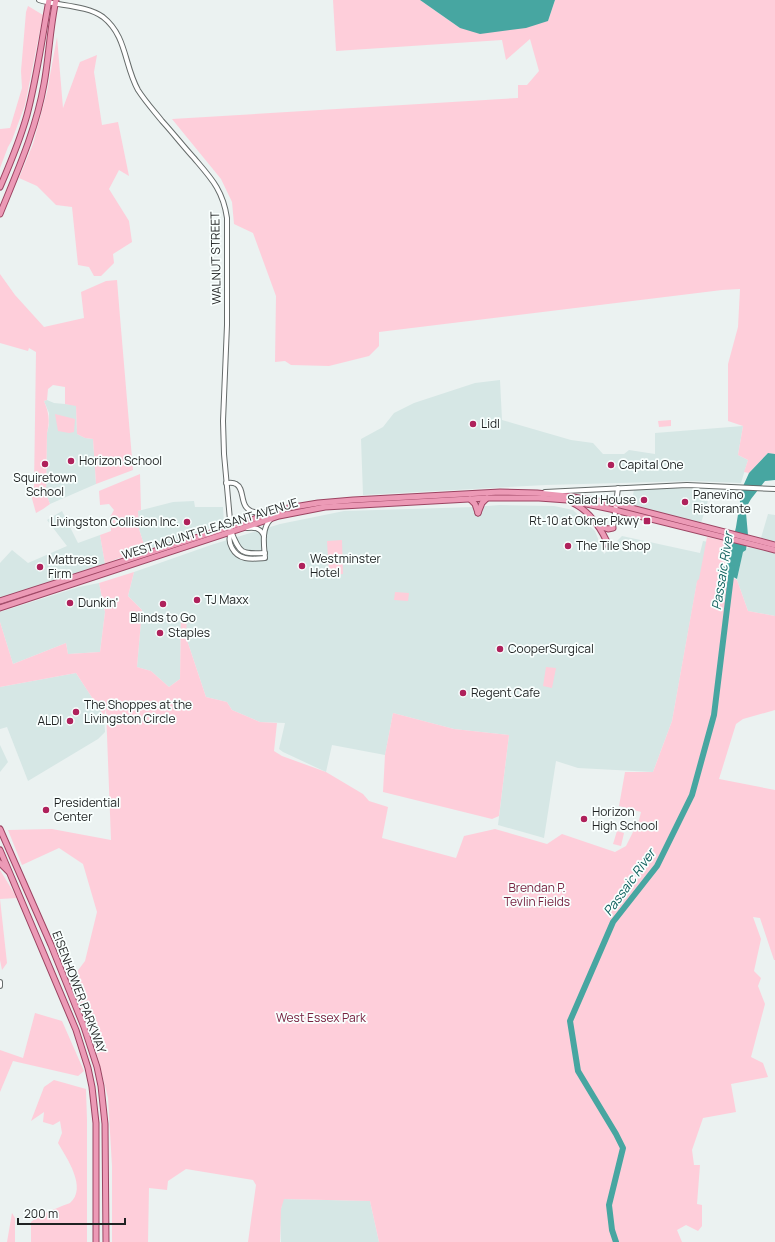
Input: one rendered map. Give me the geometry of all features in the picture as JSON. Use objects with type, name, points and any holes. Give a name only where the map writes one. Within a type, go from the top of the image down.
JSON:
[{"type":"main road","points":[[0,187],[18,143],[26,116],[35,81],[49,1]]},
{"type":"main road","points":[[0,214],[27,148],[36,120],[44,84],[56,2]]},
{"type":"main road","name":"WEST MOUNT PLEASANT AVENUE","points":[[0,608],[233,529],[288,508],[318,503],[502,492],[566,496],[616,507]]},
{"type":"main road","points":[[470,499],[475,504],[478,513],[482,503],[487,498]]},
{"type":"main road","name":"WEST MOUNT PLEASANT AVENUE","points":[[0,602],[233,529],[285,514],[325,507],[487,498],[539,498],[567,500],[616,507]]},
{"type":"main road","points":[[567,500],[577,505],[588,514],[605,536],[609,548]]},
{"type":"main road","points":[[616,507],[629,508],[730,536]]},
{"type":"main road","points":[[616,507],[775,546]]},
{"type":"main road","points":[[598,526],[604,529],[613,528]]},
{"type":"main road","points":[[748,540],[775,550]]},
{"type":"main road","name":"EISENHOWER PARKWAY","points":[[0,829],[51,945],[84,1026],[97,1067],[101,1086],[105,1124],[106,1242]]},
{"type":"main road","name":"EISENHOWER PARKWAY","points":[[0,850],[76,1030],[88,1068],[92,1087],[96,1123],[96,1242]]},
{"type":"main road","points":[[0,863],[11,875]]},
{"type":"street","name":"WALNUT STREET","points":[[39,0],[56,2],[84,9],[101,16],[111,26],[120,39],[131,72],[139,90],[152,109],[211,179],[224,201],[227,218],[227,318],[223,421],[226,483],[233,529],[235,543],[242,551],[249,554],[265,553],[265,558],[247,558],[237,554],[230,545],[229,538],[233,529]]},
{"type":"street","points":[[226,483],[235,483],[238,485],[245,505],[249,510],[260,513],[288,508]]},
{"type":"street","points":[[536,493],[687,485],[775,489]]},
{"type":"street","points":[[613,528],[618,488]]},
{"type":"street","points":[[265,553],[264,537],[266,524],[272,518]]},
{"type":"street","points":[[233,529],[255,527],[262,531],[264,537]]},
{"type":"shaded area","points":[[500,380],[502,420],[571,440],[593,443],[603,454],[624,454],[629,450],[655,454],[655,433],[743,426],[738,455],[748,460],[741,483],[693,481],[546,485],[363,495],[361,439],[383,427],[394,413],[414,403],[475,383]]},
{"type":"shaded area","name":"Horizon School","points":[[47,400],[54,403],[76,405],[77,434],[85,438],[93,439],[96,484],[50,504],[46,493],[47,433],[49,413],[44,401]]},
{"type":"shaded area","points":[[674,488],[711,491],[701,523],[631,505],[634,490]]},
{"type":"shaded area","points":[[194,501],[195,507],[223,507],[224,523],[146,551],[139,529],[138,511],[173,502]]},
{"type":"shaded area","points":[[500,505],[554,506],[573,510],[595,531],[604,554],[622,536],[700,553],[703,541],[726,545],[722,571],[697,582],[672,721],[653,772],[578,768],[556,761],[544,838],[498,825],[509,735],[454,729],[393,713],[385,755],[332,745],[326,772],[279,749],[285,723],[260,722],[232,710],[227,702],[206,697],[186,637],[181,613],[180,679],[169,687],[151,671],[137,667],[142,610],[128,596],[134,572],[211,545],[280,524],[344,511]]},
{"type":"shaded area","points":[[62,511],[78,543],[100,535],[105,564],[0,600],[0,563],[12,550],[28,563],[67,546],[47,520]]},
{"type":"shaded area","points":[[768,514],[775,515],[775,542],[761,538]]},
{"type":"shaded area","points":[[749,547],[775,553],[775,616],[748,611],[737,580],[743,551]]},
{"type":"shaded area","points":[[99,583],[105,612],[100,652],[68,654],[66,643],[13,664],[0,622],[0,612],[79,587]]},
{"type":"shaded area","points":[[76,673],[104,716],[105,732],[98,739],[28,781],[7,727],[0,729],[0,687]]},
{"type":"shaded area","points":[[0,745],[8,762],[0,772]]},
{"type":"shaded area","points":[[283,1199],[370,1201],[379,1242],[281,1242],[280,1213]]},
{"type":"green space","points":[[333,0],[420,0],[460,28],[548,21],[555,0],[775,0],[775,454],[768,453],[749,473],[744,472],[748,460],[738,455],[743,426],[728,421],[728,364],[738,327],[740,289],[379,332],[379,346],[369,356],[329,366],[291,365],[285,361],[275,362],[276,296],[253,233],[234,224],[232,202],[221,179],[172,119],[518,98],[518,85],[527,85],[539,71],[530,39],[506,60],[502,40],[336,51]]},
{"type":"green space","points":[[28,6],[43,15],[25,105],[0,168],[0,129],[10,128],[22,88],[21,71],[26,12]]},
{"type":"green space","points":[[57,37],[63,108],[80,62],[97,55],[94,72],[102,125],[118,122],[129,176],[119,170],[109,189],[129,221],[132,242],[113,254],[114,263],[101,276],[94,276],[89,267],[78,265],[72,207],[56,205],[37,186],[19,178],[33,144],[47,92]]},
{"type":"green space","points":[[0,274],[15,295],[44,327],[84,318],[81,292],[106,281],[117,280],[133,470],[96,484],[93,439],[85,438],[77,434],[76,406],[65,404],[65,387],[53,385],[48,389],[47,400],[44,401],[48,417],[46,493],[50,504],[36,513],[31,495],[34,486],[36,352],[29,348],[28,351],[0,343]]},
{"type":"green space","points":[[55,414],[75,419],[74,432],[69,433],[58,431]]},
{"type":"green space","points":[[671,420],[671,426],[659,427],[658,421]]},
{"type":"green space","points":[[140,474],[141,510],[138,511],[139,529],[146,551],[119,558],[105,564],[100,535],[111,531],[110,517],[114,510],[109,504],[100,505],[99,491]]},
{"type":"green space","points":[[707,537],[730,542],[723,572],[737,580],[748,611],[775,616],[775,710],[743,719],[736,724],[719,779],[775,790],[775,960],[760,918],[753,917],[761,939],[754,971],[761,978],[758,986],[765,1004],[751,1057],[763,1063],[768,1077],[731,1084],[736,1112],[703,1118],[692,1150],[694,1165],[700,1165],[697,1204],[702,1205],[702,1226],[698,1231],[686,1225],[677,1230],[682,1242],[379,1242],[370,1201],[284,1199],[281,1209],[280,1242],[248,1242],[256,1185],[253,1180],[186,1169],[168,1181],[167,1190],[149,1188],[148,1242],[112,1242],[112,1166],[108,1098],[92,1034],[70,981],[85,961],[97,912],[83,864],[59,848],[22,865],[8,830],[52,829],[111,840],[106,709],[104,716],[76,673],[0,687],[0,622],[13,664],[66,643],[68,654],[100,652],[105,612],[99,583],[134,572],[128,596],[142,610],[137,667],[151,671],[169,687],[180,679],[181,613],[187,613],[186,637],[206,697],[227,702],[232,710],[260,722],[277,723],[274,751],[282,756],[326,772],[363,794],[369,801],[388,807],[382,838],[456,858],[464,836],[495,829],[547,844],[562,834],[615,852],[626,846],[639,820],[641,812],[619,806],[625,772],[653,772],[672,721],[697,581],[699,579]]},
{"type":"green space","points":[[342,540],[343,574],[329,575],[327,541]]},
{"type":"green space","points":[[395,592],[409,593],[408,601],[394,600]]},
{"type":"green space","points":[[546,667],[556,668],[552,688],[543,686]]},
{"type":"green space","points":[[393,713],[454,729],[509,735],[499,816],[492,819],[383,792],[385,755]]},
{"type":"green space","points":[[617,831],[624,833],[621,846],[613,844]]},
{"type":"green space","points":[[0,870],[17,898],[0,899]]},
{"type":"green space","points":[[0,899],[7,963],[2,970],[0,960]]},
{"type":"green space","points":[[35,1013],[62,1021],[84,1071],[78,1076],[13,1061],[0,1092],[0,1050],[23,1058]]},
{"type":"green space","points":[[54,1080],[86,1089],[87,1242],[31,1242],[31,1222],[42,1215],[70,1203],[75,1197],[77,1189],[74,1173],[58,1143],[62,1133],[60,1121],[53,1125],[43,1122],[44,1112],[31,1121],[44,1087]]},
{"type":"green space","points":[[12,1213],[15,1218],[15,1242],[7,1242]]},
{"type":"water","points":[[420,0],[555,0],[548,21],[526,28],[480,34],[460,28]]},
{"type":"water","points":[[768,453],[775,454],[775,480],[765,481],[747,506],[746,513],[748,535],[746,550],[743,552],[737,579],[722,571],[723,567],[728,562],[736,527],[740,502],[739,495],[749,473]]},
{"type":"waterway","name":"Passaic River","points":[[616,1242],[612,1230],[609,1205],[623,1148],[578,1071],[570,1021],[613,922],[657,866],[692,795],[714,715],[732,568]]},
{"type":"place","name":"Lidl","points":[[473,424]]},
{"type":"place","name":"Horizon School","points":[[71,461]]},
{"type":"place","name":"Squiretown School","points":[[45,464]]},
{"type":"place","name":"Capital One","points":[[611,465]]},
{"type":"place","name":"Salad House","points":[[644,500]]},
{"type":"place","name":"Panevino Ristorante","points":[[685,502]]},
{"type":"place","name":"Rt-10 at Okner Pkwy","points":[[647,521]]},
{"type":"place","name":"Livingston Collision Inc.","points":[[187,522]]},
{"type":"place","name":"The Tile Shop","points":[[568,546]]},
{"type":"place","name":"Westminster Hotel","points":[[302,566]]},
{"type":"place","name":"Mattress Firm","points":[[40,567]]},
{"type":"place","name":"TJ Maxx","points":[[197,600]]},
{"type":"place","name":"Dunkin'","points":[[70,603]]},
{"type":"place","name":"Blinds to Go","points":[[163,604]]},
{"type":"place","name":"Staples","points":[[160,633]]},
{"type":"place","name":"CooperSurgical","points":[[500,649]]},
{"type":"place","name":"Regent Cafe","points":[[463,693]]},
{"type":"place","name":"The Shoppes at the Livingston Circle","points":[[76,712]]},
{"type":"place","name":"ALDI","points":[[70,721]]},
{"type":"place","name":"Presidential Center","points":[[46,810]]},
{"type":"place","name":"Horizon High School","points":[[584,819]]},
{"type":"park label","name":"Brendan P. Tevlin Fields","points":[[537,895]]},
{"type":"park label","name":"West Essex Park","points":[[321,1018]]}]
